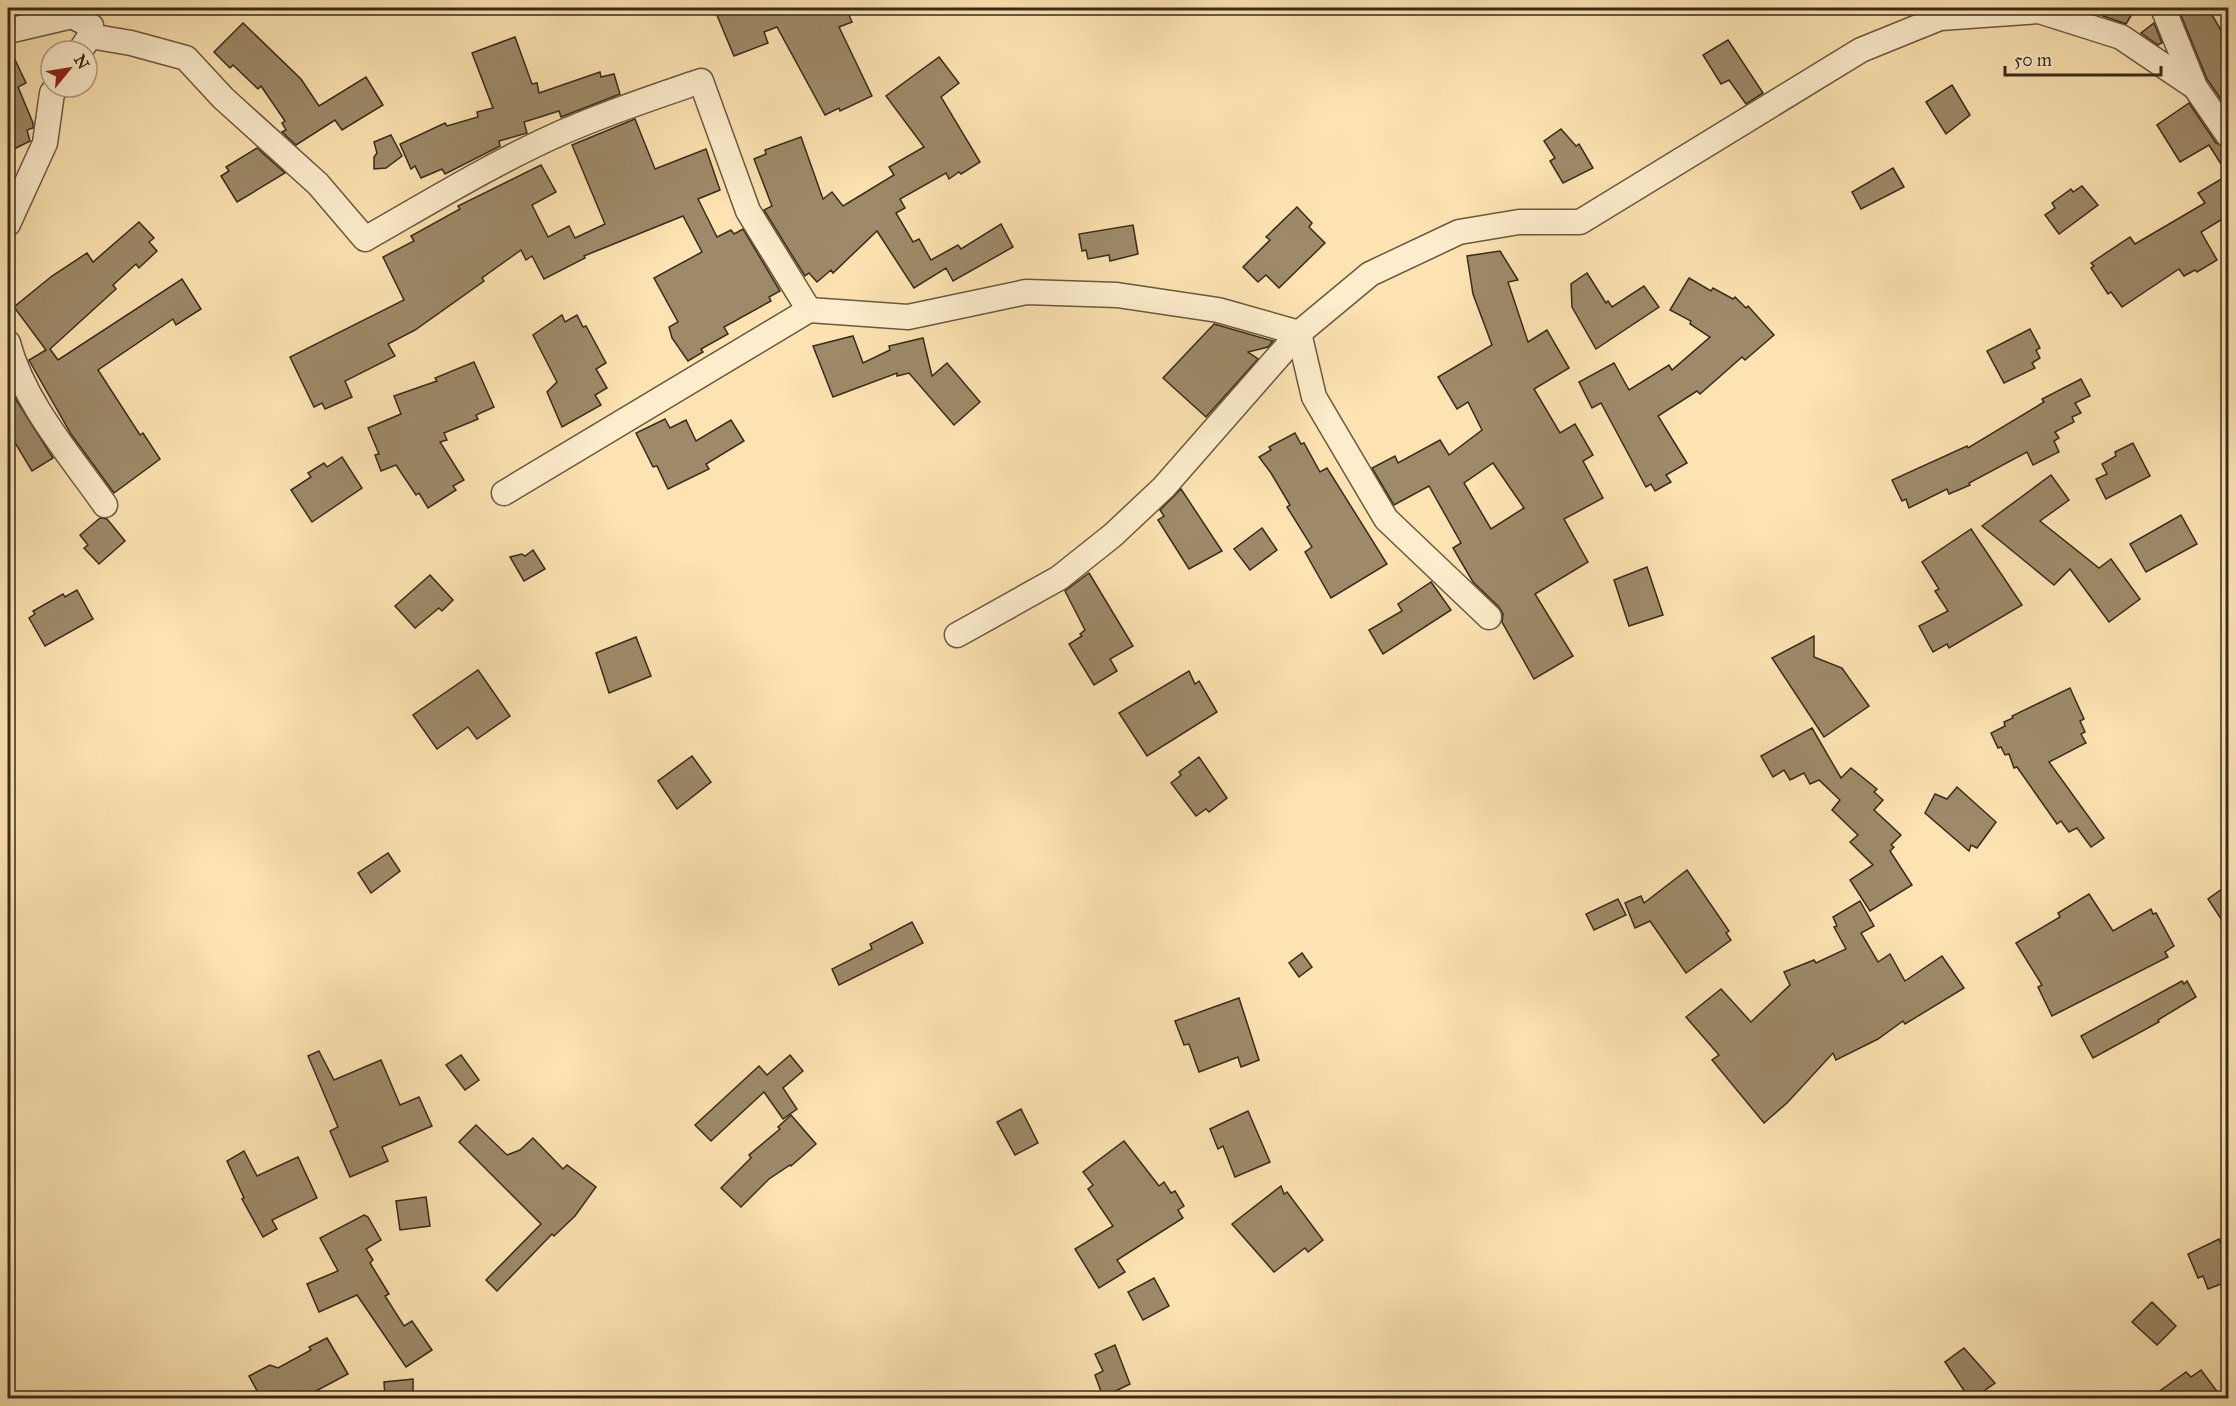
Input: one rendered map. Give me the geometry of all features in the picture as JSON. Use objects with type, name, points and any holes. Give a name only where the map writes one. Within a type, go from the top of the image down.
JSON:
[{"type":"street","points":[[2163,8],[2195,87],[2229,135]]},
{"type":"street","points":[[957,635],[1059,578],[1113,535],[1164,487],[1299,333],[1370,274],[1459,232],[1519,222],[1580,222],[1861,50],[1940,18],[2039,11],[2121,38],[2195,87]]},
{"type":"street","points":[[8,31],[72,16],[91,26],[86,39]]},
{"type":"street","points":[[99,43],[131,43],[186,58],[223,98],[318,184],[365,239],[488,170],[563,132],[621,107],[701,81],[748,211],[809,310]]},
{"type":"street","points":[[8,224],[45,143],[51,99]]},
{"type":"street","points":[[504,493],[809,310],[908,317],[1026,292],[1117,295],[1218,310],[1299,333]]},
{"type":"street","points":[[1299,333],[1314,397],[1386,519],[1490,617]]},
{"type":"street","points":[[8,343],[12,360],[35,405],[105,505]]},
{"type":"building","points":[[714,8],[846,8],[852,22],[839,27],[872,96],[840,111],[839,108],[825,115],[777,27],[764,32],[768,43],[734,56]]},
{"type":"building","points":[[2089,8],[2121,8],[2132,14],[2126,24]]},
{"type":"building","points":[[2178,8],[2208,8],[2229,44],[2229,111],[2207,79]]},
{"type":"building","points":[[243,23],[301,79],[319,106],[366,77],[383,105],[342,130],[335,120],[296,145],[282,132],[286,130],[282,123],[285,121],[261,86],[258,89],[233,65],[230,68],[214,52]]},
{"type":"building","points":[[2154,23],[2162,43],[2158,45],[2141,33]]},
{"type":"building","points":[[515,37],[532,84],[537,83],[539,93],[600,72],[601,77],[614,74],[620,94],[561,117],[559,111],[524,122],[527,133],[499,141],[500,146],[445,174],[442,169],[421,178],[415,166],[411,169],[400,144],[445,123],[447,126],[478,117],[477,112],[493,108],[472,53]]},
{"type":"building","points":[[1728,40],[1763,93],[1746,104],[1729,80],[1721,84],[1703,55]]},
{"type":"building","points":[[8,45],[26,83],[18,87],[33,128],[27,130],[30,141],[8,152]]},
{"type":"building","points":[[939,57],[959,83],[941,97],[980,162],[949,179],[946,173],[900,199],[905,208],[896,213],[913,242],[919,239],[931,260],[958,245],[961,249],[1001,224],[1013,247],[953,281],[946,268],[914,288],[877,231],[833,273],[831,270],[817,282],[809,273],[805,276],[764,210],[772,206],[754,159],[766,154],[765,150],[801,137],[823,199],[832,192],[843,206],[894,175],[889,167],[924,147],[886,96]]},
{"type":"building","points":[[1952,85],[1970,115],[1946,134],[1926,102]]},
{"type":"building","points":[[2189,103],[2216,143],[2229,149],[2229,215],[2201,232],[2217,260],[2197,272],[2195,270],[2184,276],[2179,269],[2122,307],[2111,292],[2108,294],[2091,268],[2094,266],[2091,263],[2130,237],[2135,244],[2205,203],[2198,193],[2228,175],[2209,145],[2180,162],[2157,125]]},
{"type":"building","points":[[635,119],[655,169],[706,149],[720,190],[698,199],[717,237],[731,230],[734,234],[743,229],[780,291],[769,297],[771,301],[724,327],[728,334],[701,349],[703,352],[688,361],[672,338],[669,327],[678,322],[654,278],[702,252],[683,216],[584,256],[585,258],[544,279],[532,256],[526,260],[521,250],[482,278],[484,281],[415,330],[388,344],[395,356],[345,381],[352,397],[325,409],[322,403],[314,407],[290,357],[404,300],[383,257],[414,241],[411,236],[460,209],[458,206],[541,165],[556,192],[532,205],[548,237],[569,226],[575,238],[605,224],[572,145]]},
{"type":"building","points":[[1561,129],[1576,146],[1579,144],[1593,168],[1563,183],[1550,161],[1555,158],[1544,141]]},
{"type":"building","points":[[391,135],[402,156],[386,168],[374,169],[374,157],[377,153],[374,142]]},
{"type":"building","points":[[257,148],[285,173],[237,202],[221,176],[229,171],[226,167]]},
{"type":"building","points":[[1893,168],[1904,187],[1861,209],[1852,192]]},
{"type":"building","points":[[2082,186],[2098,205],[2059,234],[2045,215],[2055,208],[2052,203],[2071,189],[2073,192]]},
{"type":"building","points":[[1297,207],[1312,223],[1309,227],[1325,243],[1279,288],[1266,275],[1258,282],[1243,267],[1270,240],[1266,237]]},
{"type":"building","points":[[139,222],[154,238],[149,242],[157,251],[139,268],[136,264],[113,285],[116,289],[50,349],[58,360],[182,279],[201,309],[176,325],[173,319],[98,370],[140,435],[143,433],[160,459],[114,493],[71,434],[30,362],[29,360],[46,350],[14,307],[52,276],[87,253],[93,262]]},
{"type":"building","points":[[1133,225],[1138,254],[1110,261],[1109,255],[1088,259],[1086,250],[1082,251],[1079,234]]},
{"type":"building","points":[[1500,251],[1518,280],[1508,282],[1528,342],[1547,330],[1569,368],[1534,389],[1560,433],[1575,424],[1593,455],[1583,461],[1603,498],[1564,519],[1588,562],[1535,594],[1573,656],[1534,679],[1502,622],[1503,614],[1499,607],[1473,582],[1453,548],[1461,543],[1429,486],[1394,505],[1372,468],[1395,456],[1398,463],[1440,440],[1449,455],[1482,430],[1468,402],[1457,409],[1438,377],[1492,345],[1473,294],[1467,256]],"holes":[[[1493,463],[1524,508],[1491,529],[1464,483]]]},
{"type":"building","points":[[1587,273],[1606,303],[1608,301],[1612,307],[1644,286],[1659,307],[1596,349],[1572,307],[1571,284]]},
{"type":"building","points":[[1689,278],[1711,291],[1713,288],[1733,299],[1735,297],[1746,308],[1748,306],[1774,335],[1745,360],[1742,357],[1700,394],[1697,391],[1658,416],[1687,463],[1666,475],[1671,482],[1655,491],[1651,484],[1646,487],[1601,403],[1592,408],[1579,382],[1614,363],[1629,390],[1669,365],[1672,370],[1710,337],[1690,324],[1691,321],[1670,310]]},
{"type":"building","points":[[562,315],[565,322],[577,315],[583,327],[586,326],[606,363],[596,369],[607,388],[595,395],[601,405],[562,427],[547,392],[557,382],[533,335]]},
{"type":"building","points":[[1214,324],[1273,341],[1268,347],[1248,352],[1258,359],[1206,417],[1163,378]]},
{"type":"building","points":[[2030,329],[2040,348],[2036,350],[2040,358],[2032,363],[2035,368],[2004,383],[1987,351]]},
{"type":"building","points":[[853,336],[863,363],[890,350],[889,346],[923,338],[932,376],[947,363],[980,402],[954,425],[909,373],[897,376],[897,373],[833,397],[813,346]]},
{"type":"building","points":[[474,362],[494,407],[476,415],[478,419],[444,433],[447,440],[440,442],[464,480],[453,486],[456,490],[428,508],[419,493],[416,495],[396,465],[381,471],[375,455],[379,454],[368,428],[401,414],[394,396],[437,381],[435,378]]},
{"type":"building","points":[[2081,379],[2090,396],[2075,403],[2081,413],[2072,417],[2074,422],[2055,432],[2059,438],[2054,441],[2059,452],[2033,465],[2027,452],[1969,483],[1970,485],[1949,494],[1947,489],[1909,508],[1906,499],[1902,501],[1892,480],[1967,446],[1968,448],[2044,402],[2042,399]]},
{"type":"building","points":[[8,387],[53,458],[32,471],[8,431]]},
{"type":"building","points":[[665,419],[670,428],[686,420],[696,441],[731,420],[744,441],[706,464],[709,469],[668,489],[657,466],[653,467],[636,433]]},
{"type":"building","points":[[1295,433],[1301,444],[1304,443],[1320,472],[1327,468],[1387,564],[1331,598],[1305,552],[1312,547],[1287,507],[1290,505],[1259,457],[1271,450],[1269,447]]},
{"type":"building","points":[[2133,443],[2150,476],[2106,499],[2096,479],[2107,474],[2102,464],[2116,456],[2115,452]]},
{"type":"building","points":[[342,457],[362,488],[312,522],[291,490],[311,477],[308,473],[324,463],[327,467]]},
{"type":"building","points":[[2051,475],[2069,500],[2040,521],[2099,568],[2111,559],[2140,599],[2109,622],[2070,569],[2054,585],[1982,526]]},
{"type":"building","points":[[1181,489],[1222,551],[1189,569],[1158,520],[1164,516],[1160,510]]},
{"type":"building","points":[[2181,515],[2197,544],[2146,572],[2130,544]]},
{"type":"building","points":[[100,518],[107,519],[125,541],[99,564],[84,548],[88,545],[80,535]]},
{"type":"building","points":[[1262,528],[1277,550],[1250,570],[1234,549]]},
{"type":"building","points":[[1971,529],[2022,605],[1949,648],[1947,644],[1933,652],[1919,626],[1948,611],[1935,591],[1939,589],[1922,562]]},
{"type":"building","points":[[533,550],[545,569],[524,581],[510,557],[522,554],[525,556]]},
{"type":"building","points":[[1647,567],[1663,615],[1629,626],[1614,580]]},
{"type":"building","points":[[1089,573],[1133,646],[1110,659],[1117,671],[1094,685],[1069,644],[1082,636],[1080,634],[1085,630],[1065,591]]},
{"type":"building","points":[[430,575],[453,600],[442,611],[439,608],[415,628],[395,606]]},
{"type":"building","points":[[1431,582],[1451,610],[1383,654],[1369,630],[1402,611],[1398,604]]},
{"type":"building","points":[[77,590],[93,619],[45,646],[29,618],[35,614],[33,611],[63,594],[65,597]]},
{"type":"building","points":[[1814,636],[1814,657],[1842,668],[1869,706],[1824,737],[1772,658]]},
{"type":"building","points":[[636,637],[651,676],[609,693],[596,653]]},
{"type":"building","points":[[478,670],[510,716],[477,739],[468,727],[437,749],[413,715]]},
{"type":"building","points":[[1189,671],[1195,684],[1199,681],[1217,712],[1147,756],[1119,713]]},
{"type":"building","points":[[2070,688],[2084,719],[2080,721],[2085,732],[2081,734],[2086,743],[2049,762],[2104,838],[2091,847],[2077,828],[2069,832],[2061,821],[2057,824],[2017,767],[2014,768],[2009,754],[2005,755],[2001,747],[1998,748],[1991,733],[2005,726],[2004,722],[2013,718],[2012,716]]},
{"type":"building","points":[[1812,728],[1841,778],[1851,768],[1877,789],[1874,792],[1883,800],[1874,810],[1901,835],[1891,845],[1894,847],[1890,851],[1912,885],[1870,911],[1850,880],[1873,865],[1850,842],[1858,835],[1832,810],[1840,800],[1819,780],[1810,784],[1804,773],[1790,780],[1784,770],[1773,777],[1761,756]]},
{"type":"building","points":[[692,756],[711,782],[677,809],[658,781]]},
{"type":"building","points":[[1199,757],[1227,798],[1209,812],[1206,809],[1196,816],[1171,783],[1181,775],[1179,772]]},
{"type":"building","points":[[1957,787],[1996,822],[1977,848],[1971,845],[1969,851],[1925,813],[1935,794],[1947,799]]},
{"type":"building","points":[[388,853],[400,871],[371,893],[358,873]]},
{"type":"building","points":[[1687,870],[1729,931],[1726,933],[1731,940],[1686,973],[1650,921],[1635,928],[1625,903],[1641,896],[1644,903]]},
{"type":"building","points":[[2229,884],[2229,931],[2208,899]]},
{"type":"building","points":[[2089,894],[2113,931],[2151,909],[2153,914],[2156,913],[2174,946],[2165,952],[2168,957],[2052,1016],[2038,987],[2042,985],[2016,943],[2060,917],[2058,913]]},
{"type":"building","points":[[1618,899],[1626,915],[1594,930],[1586,914]]},
{"type":"building","points":[[1860,901],[1874,926],[1861,933],[1878,962],[1890,954],[1905,981],[1942,956],[1964,988],[1905,1024],[1903,1021],[1878,1039],[1836,1060],[1833,1053],[1787,1103],[1764,1123],[1712,1060],[1719,1055],[1686,1017],[1721,989],[1751,1022],[1790,985],[1784,972],[1814,960],[1816,963],[1846,949],[1834,927],[1837,926],[1833,917]]},
{"type":"building","points":[[912,922],[923,943],[839,985],[832,969],[872,949],[870,944]]},
{"type":"building","points":[[1302,953],[1312,967],[1299,977],[1289,963]]},
{"type":"building","points":[[2182,981],[2184,984],[2187,981],[2196,997],[2158,1020],[2159,1022],[2093,1058],[2081,1036]]},
{"type":"building","points":[[1239,998],[1259,1060],[1241,1067],[1238,1057],[1199,1072],[1189,1044],[1184,1045],[1175,1021]]},
{"type":"building","points":[[319,1051],[334,1080],[381,1060],[400,1105],[419,1097],[432,1126],[382,1147],[388,1161],[350,1177],[330,1131],[338,1127],[308,1056]]},
{"type":"building","points":[[461,1055],[479,1080],[465,1090],[446,1065]]},
{"type":"building","points":[[790,1055],[803,1071],[783,1088],[797,1109],[783,1119],[764,1092],[711,1141],[695,1125],[759,1066],[767,1075]]},
{"type":"building","points":[[1021,1109],[1038,1143],[1015,1155],[997,1122]]},
{"type":"building","points":[[1248,1111],[1270,1162],[1235,1177],[1223,1146],[1218,1149],[1210,1129]]},
{"type":"building","points":[[791,1115],[816,1144],[791,1166],[769,1179],[741,1207],[721,1188],[751,1158],[749,1155],[780,1129],[778,1127]]},
{"type":"building","points":[[476,1125],[507,1155],[520,1150],[533,1138],[563,1169],[567,1165],[596,1187],[575,1216],[554,1236],[552,1234],[497,1291],[486,1280],[541,1224],[459,1142]]},
{"type":"building","points":[[1124,1141],[1159,1186],[1164,1182],[1171,1193],[1175,1191],[1184,1206],[1178,1210],[1183,1218],[1117,1260],[1125,1272],[1099,1288],[1075,1249],[1113,1226],[1088,1189],[1093,1185],[1083,1172]]},
{"type":"building","points":[[244,1151],[257,1176],[298,1157],[317,1198],[272,1220],[277,1229],[263,1237],[242,1199],[244,1198],[227,1161]]},
{"type":"building","points":[[1281,1186],[1284,1194],[1287,1192],[1323,1240],[1308,1252],[1305,1248],[1274,1272],[1232,1224]]},
{"type":"building","points":[[426,1197],[430,1226],[400,1230],[396,1201]]},
{"type":"building","points":[[364,1215],[368,1217],[381,1240],[366,1249],[373,1260],[370,1263],[389,1294],[385,1296],[404,1326],[412,1321],[432,1350],[406,1367],[357,1295],[319,1312],[307,1284],[338,1271],[320,1238]]},
{"type":"building","points":[[2219,1239],[2229,1261],[2229,1281],[2208,1289],[2203,1276],[2198,1278],[2188,1254]]},
{"type":"building","points":[[1154,1278],[1169,1306],[1143,1320],[1128,1292]]},
{"type":"building","points":[[2152,1302],[2176,1326],[2157,1345],[2132,1322]]},
{"type":"building","points":[[327,1338],[348,1374],[303,1398],[261,1398],[249,1376],[270,1365],[278,1368],[311,1350],[309,1347]]},
{"type":"building","points":[[1115,1345],[1130,1384],[1103,1397],[1095,1375],[1103,1371],[1095,1354]]},
{"type":"building","points":[[1964,1348],[1995,1383],[1974,1398],[1969,1398],[1945,1362]]},
{"type":"building","points":[[2201,1370],[2222,1398],[2150,1398],[2186,1372],[2191,1377]]},
{"type":"building","points":[[413,1379],[413,1398],[385,1398],[384,1382]]}]
